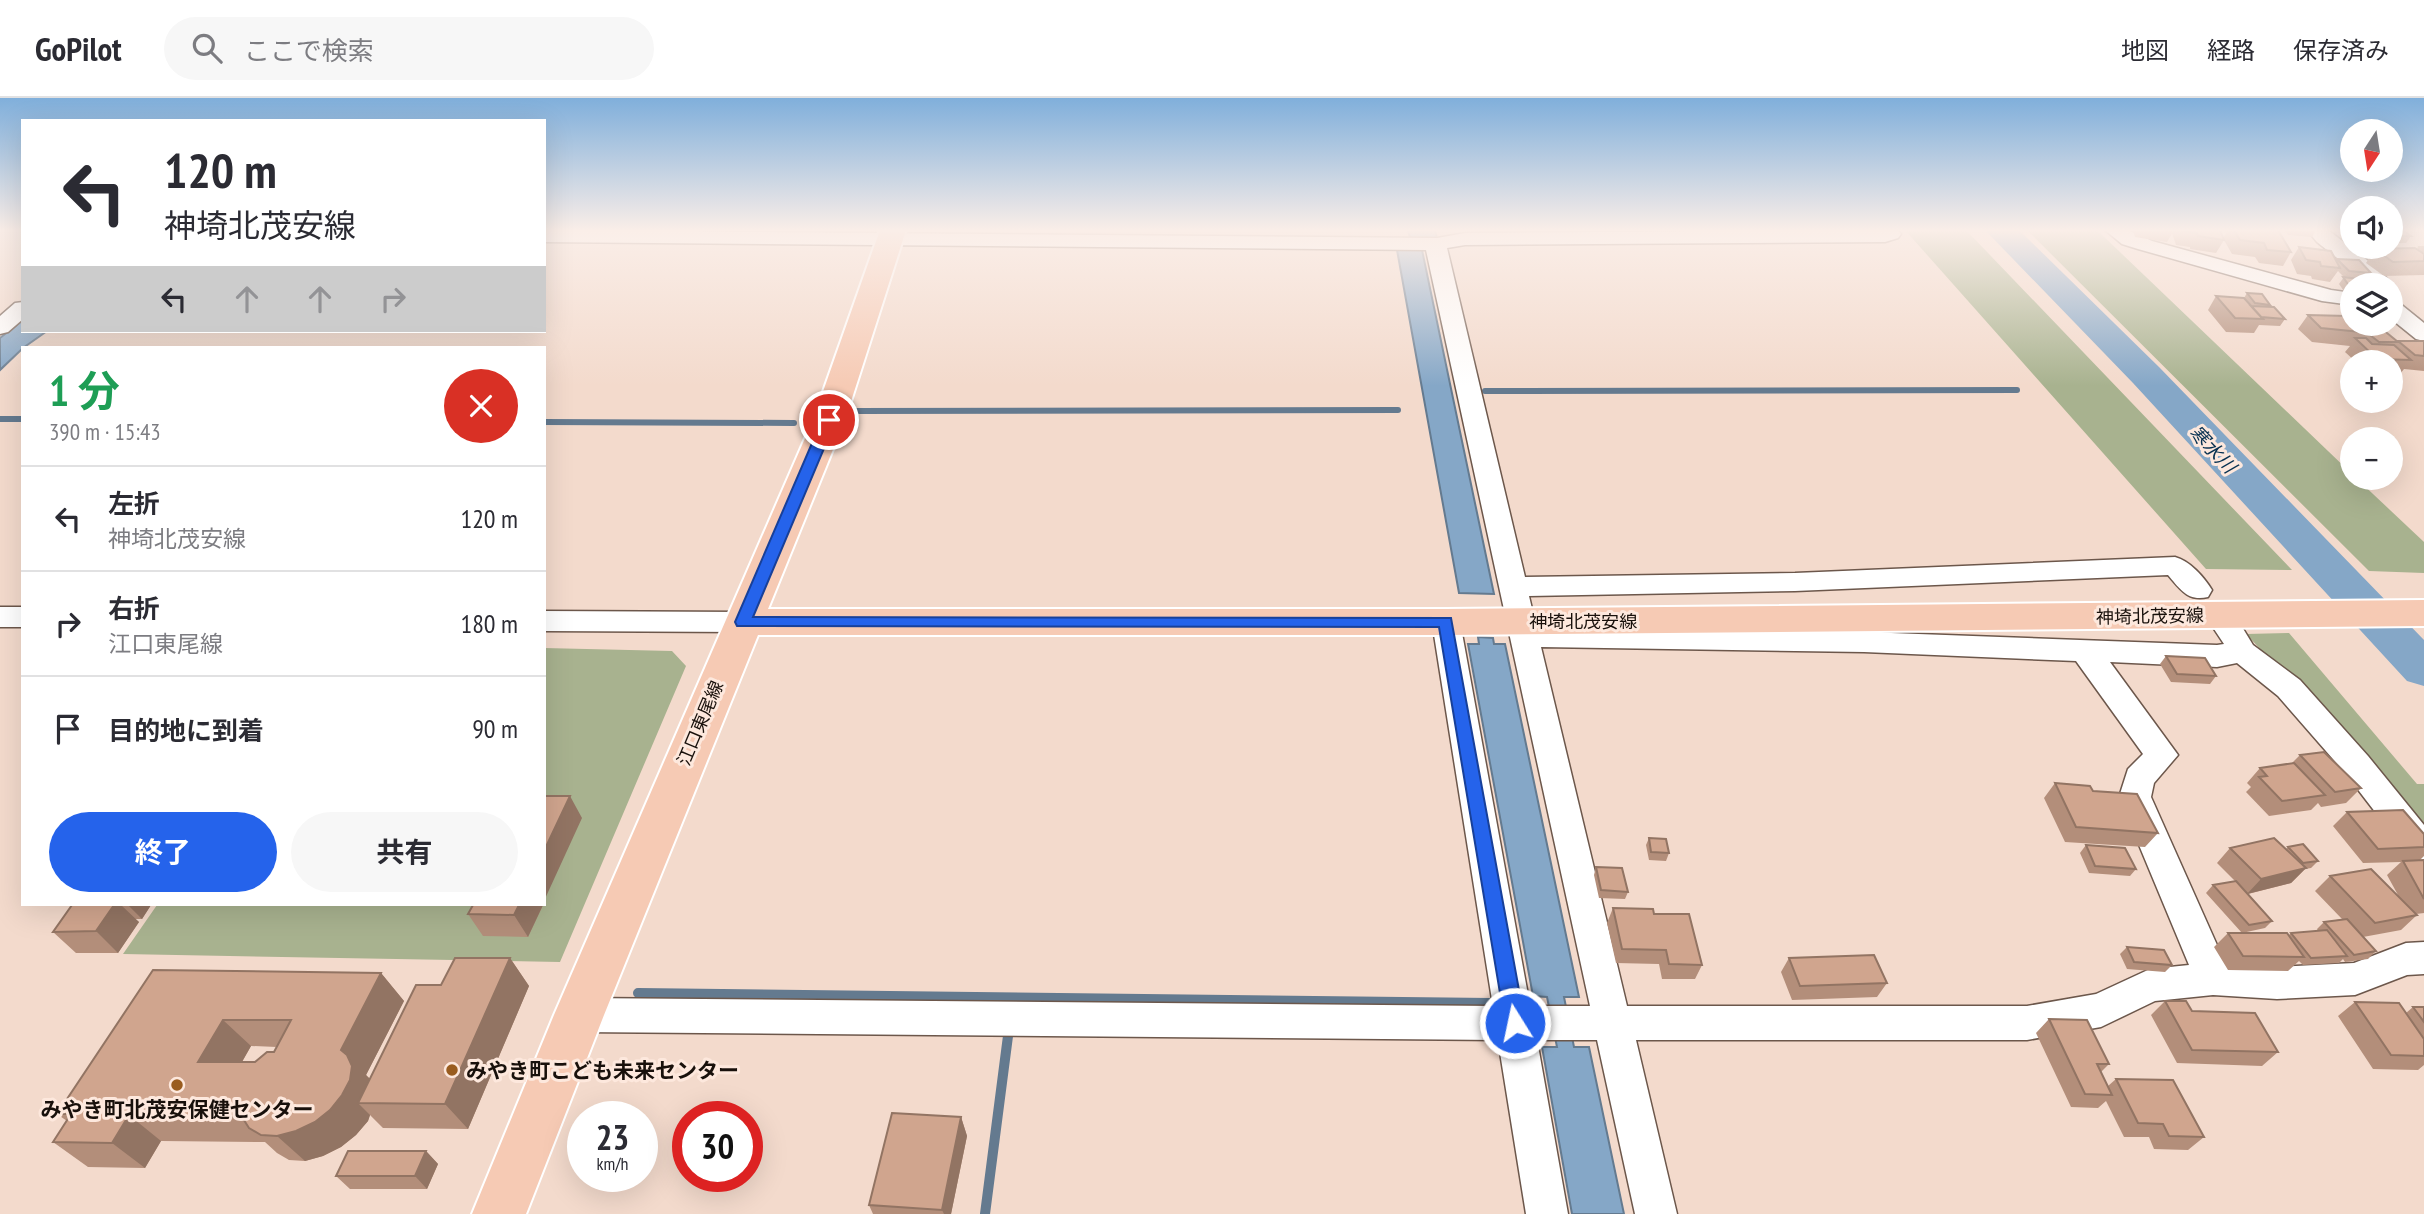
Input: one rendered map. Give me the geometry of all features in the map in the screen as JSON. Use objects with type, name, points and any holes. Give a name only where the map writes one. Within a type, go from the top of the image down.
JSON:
[{"type":"main road","name":"江口東尾線","points":[[499,1214],[579,1014],[829,420],[876,282]]},
{"type":"main road","name":"神埼北茂安線","points":[[743,622],[1446,622],[1519,615],[2424,613]]},
{"type":"street","points":[[1443,282],[1656,1214]]},
{"type":"street","points":[[2280,282],[2340,297]]},
{"type":"street","points":[[0,327],[21,310]]},
{"type":"street","points":[[2403,317],[2424,334]]},
{"type":"street","points":[[1519,615],[1795,582],[2127,566],[2175,566],[2198,590]]},
{"type":"street","points":[[1519,615],[1851,641],[2217,656],[2236,640],[2288,688],[2357,765],[2424,850]]},
{"type":"street","points":[[0,617],[21,617]]},
{"type":"street","points":[[546,621],[743,622]]},
{"type":"street","points":[[1446,622],[1547,1023],[1547,1214]]},
{"type":"street","points":[[2085,651],[2162,755],[2139,779],[2135,797],[2213,979]]},
{"type":"street","points":[[579,1014],[1547,1023],[2027,1023],[2101,1010],[2150,985],[2213,979],[2277,983],[2355,979],[2406,960],[2424,958]]},
{"type":"green space","points":[[1951,282],[2016,282],[2292,570],[2206,569]]},
{"type":"green space","points":[[2079,282],[2151,282],[2340,463],[2340,490],[2369,490],[2424,542],[2424,573],[2369,571]]},
{"type":"green space","points":[[2289,633],[2417,784],[2424,784],[2424,834],[2358,752],[2246,634]]},
{"type":"green space","points":[[546,648],[672,651],[686,666],[560,962],[123,954],[156,906],[546,906]]},
{"type":"water","points":[[1403,282],[1429,282],[1494,594],[1459,593]]},
{"type":"water","points":[[21,322],[21,333],[44,333],[26,346],[21,346],[21,350],[0,370],[0,338]]},
{"type":"water","points":[[1478,637],[1493,638],[1494,644],[1505,644],[1579,997],[1564,997],[1574,1047],[1589,1047],[1624,1214],[1572,1214],[1542,1047],[1557,1047],[1547,997],[1533,996],[1468,644],[1479,644]]},
{"type":"building","points":[[2247,293],[2262,294],[2270,305],[2255,303]]},
{"type":"building","points":[[2216,296],[2244,298],[2263,319],[2235,318]]},
{"type":"building","points":[[2251,306],[2274,307],[2285,319],[2261,317]]},
{"type":"building","points":[[2308,315],[2340,316],[2340,330],[2321,328]]},
{"type":"building","points":[[2371,336],[2391,336],[2398,342],[2379,342]]},
{"type":"building","points":[[2355,338],[2366,338],[2372,344],[2394,345],[2400,350],[2368,350]]},
{"type":"building","points":[[2398,341],[2424,341],[2424,356],[2415,355]]},
{"type":"building","points":[[2166,656],[2205,658],[2216,676],[2177,674]]},
{"type":"building","points":[[2324,752],[2361,788],[2335,792],[2300,755]]},
{"type":"building","points":[[2294,763],[2325,795],[2282,801],[2259,777],[2267,776],[2260,768]]},
{"type":"building","points":[[2055,783],[2090,786],[2093,791],[2137,794],[2158,833],[2076,827]]},
{"type":"building","points":[[546,796],[570,796],[546,847]]},
{"type":"building","points":[[2403,810],[2424,834],[2424,847],[2378,849],[2347,812]]},
{"type":"building","points":[[1649,838],[1666,839],[1669,853],[1651,852]]},
{"type":"building","points":[[2274,838],[2306,868],[2261,879],[2230,848]]},
{"type":"building","points":[[2303,844],[2318,861],[2303,863],[2288,847]]},
{"type":"building","points":[[2086,845],[2125,848],[2136,869],[2095,866]]},
{"type":"building","points":[[2424,860],[2424,899],[2403,861]]},
{"type":"building","points":[[1596,867],[1622,868],[1628,892],[1601,890]]},
{"type":"building","points":[[2371,869],[2417,915],[2375,923],[2330,876]]},
{"type":"building","points":[[2236,881],[2272,921],[2249,925],[2213,885]]},
{"type":"building","points":[[71,906],[113,906],[96,931],[53,932]]},
{"type":"building","points":[[472,906],[518,906],[514,915],[468,914]]},
{"type":"building","points":[[1613,908],[1653,909],[1654,914],[1689,914],[1702,965],[1669,964],[1666,950],[1622,949]]},
{"type":"building","points":[[2347,919],[2376,951],[2354,955],[2324,922]]},
{"type":"building","points":[[2327,930],[2347,956],[2311,958],[2291,933]]},
{"type":"building","points":[[2228,933],[2287,933],[2304,957],[2243,956]]},
{"type":"building","points":[[2127,947],[2164,950],[2172,965],[2134,962]]},
{"type":"building","points":[[1874,955],[1887,983],[1800,986],[1789,958]]},
{"type":"building","points":[[455,958],[510,958],[445,1104],[358,1103],[416,985],[441,985]]},
{"type":"building","points":[[153,970],[381,973],[341,1050],[347,1055],[352,1066],[350,1080],[342,1095],[330,1110],[315,1122],[296,1131],[277,1136],[261,1135],[249,1128],[242,1117],[129,1115],[112,1143],[53,1142],[71,1114],[57,1114]],"holes":[[[223,1020],[291,1020],[274,1052],[267,1052],[255,1062],[198,1062]]]},
{"type":"building","points":[[2165,1001],[2186,1001],[2192,1011],[2255,1013],[2278,1052],[2192,1050]]},
{"type":"building","points":[[2355,1002],[2399,1003],[2424,1039],[2424,1056],[2391,1055]]},
{"type":"building","points":[[2413,1007],[2424,1007],[2424,1022]]},
{"type":"building","points":[[2049,1019],[2087,1020],[2109,1064],[2097,1064],[2112,1095],[2085,1094]]},
{"type":"building","points":[[2116,1079],[2173,1080],[2204,1137],[2169,1136],[2163,1124],[2138,1123]]},
{"type":"building","points":[[892,1113],[961,1117],[942,1210],[869,1205]]},
{"type":"building","points":[[348,1151],[426,1151],[415,1176],[336,1176]]},
{"type":"waterway","name":"寒水川","points":[[2053,282],[2146,375],[2424,669]]},
{"type":"waterway","points":[[1485,391],[2017,390]]},
{"type":"waterway","points":[[854,411],[1398,410]]},
{"type":"waterway","points":[[0,419],[21,419]]},
{"type":"waterway","points":[[546,422],[794,423]]},
{"type":"waterway","points":[[638,993],[1491,1003]]},
{"type":"waterway","points":[[985,1214],[1008,1036]]},
{"type":"place","name":"みやき町こども未来センター","points":[[452,1070]]},
{"type":"place","name":"みやき町北茂安保健センター","points":[[177,1085]]},
{"type":"route","points":[[829,420],[743,622],[1446,622],[1515,1023]]}]
